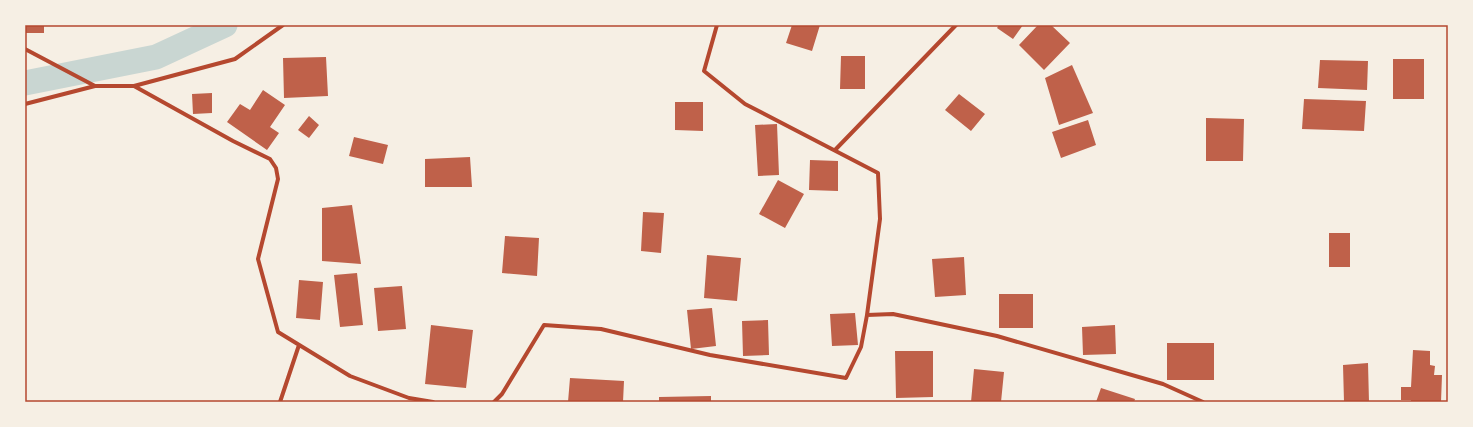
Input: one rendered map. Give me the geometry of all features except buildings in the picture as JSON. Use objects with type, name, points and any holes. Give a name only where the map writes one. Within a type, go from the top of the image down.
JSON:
[{"type":"street","points":[[25,104],[94,86],[134,86],[235,58],[283,25]]},
{"type":"street","points":[[494,402],[502,394],[544,325],[600,329],[710,355],[846,378],[861,347],[867,315],[880,219],[878,173],[745,104],[704,71],[717,25]]},
{"type":"street","points":[[835,150],[956,25]]},
{"type":"street","points":[[25,49],[94,86]]},
{"type":"street","points":[[134,86],[233,141],[270,158],[276,168],[278,179],[258,259],[278,332],[350,376],[409,398],[433,402]]},
{"type":"street","points":[[867,315],[893,314],[997,336],[1163,384],[1203,402]]},
{"type":"street","points":[[280,402],[300,345]]},
{"type":"waterway","points":[[25,83],[156,57],[225,25]]}]
